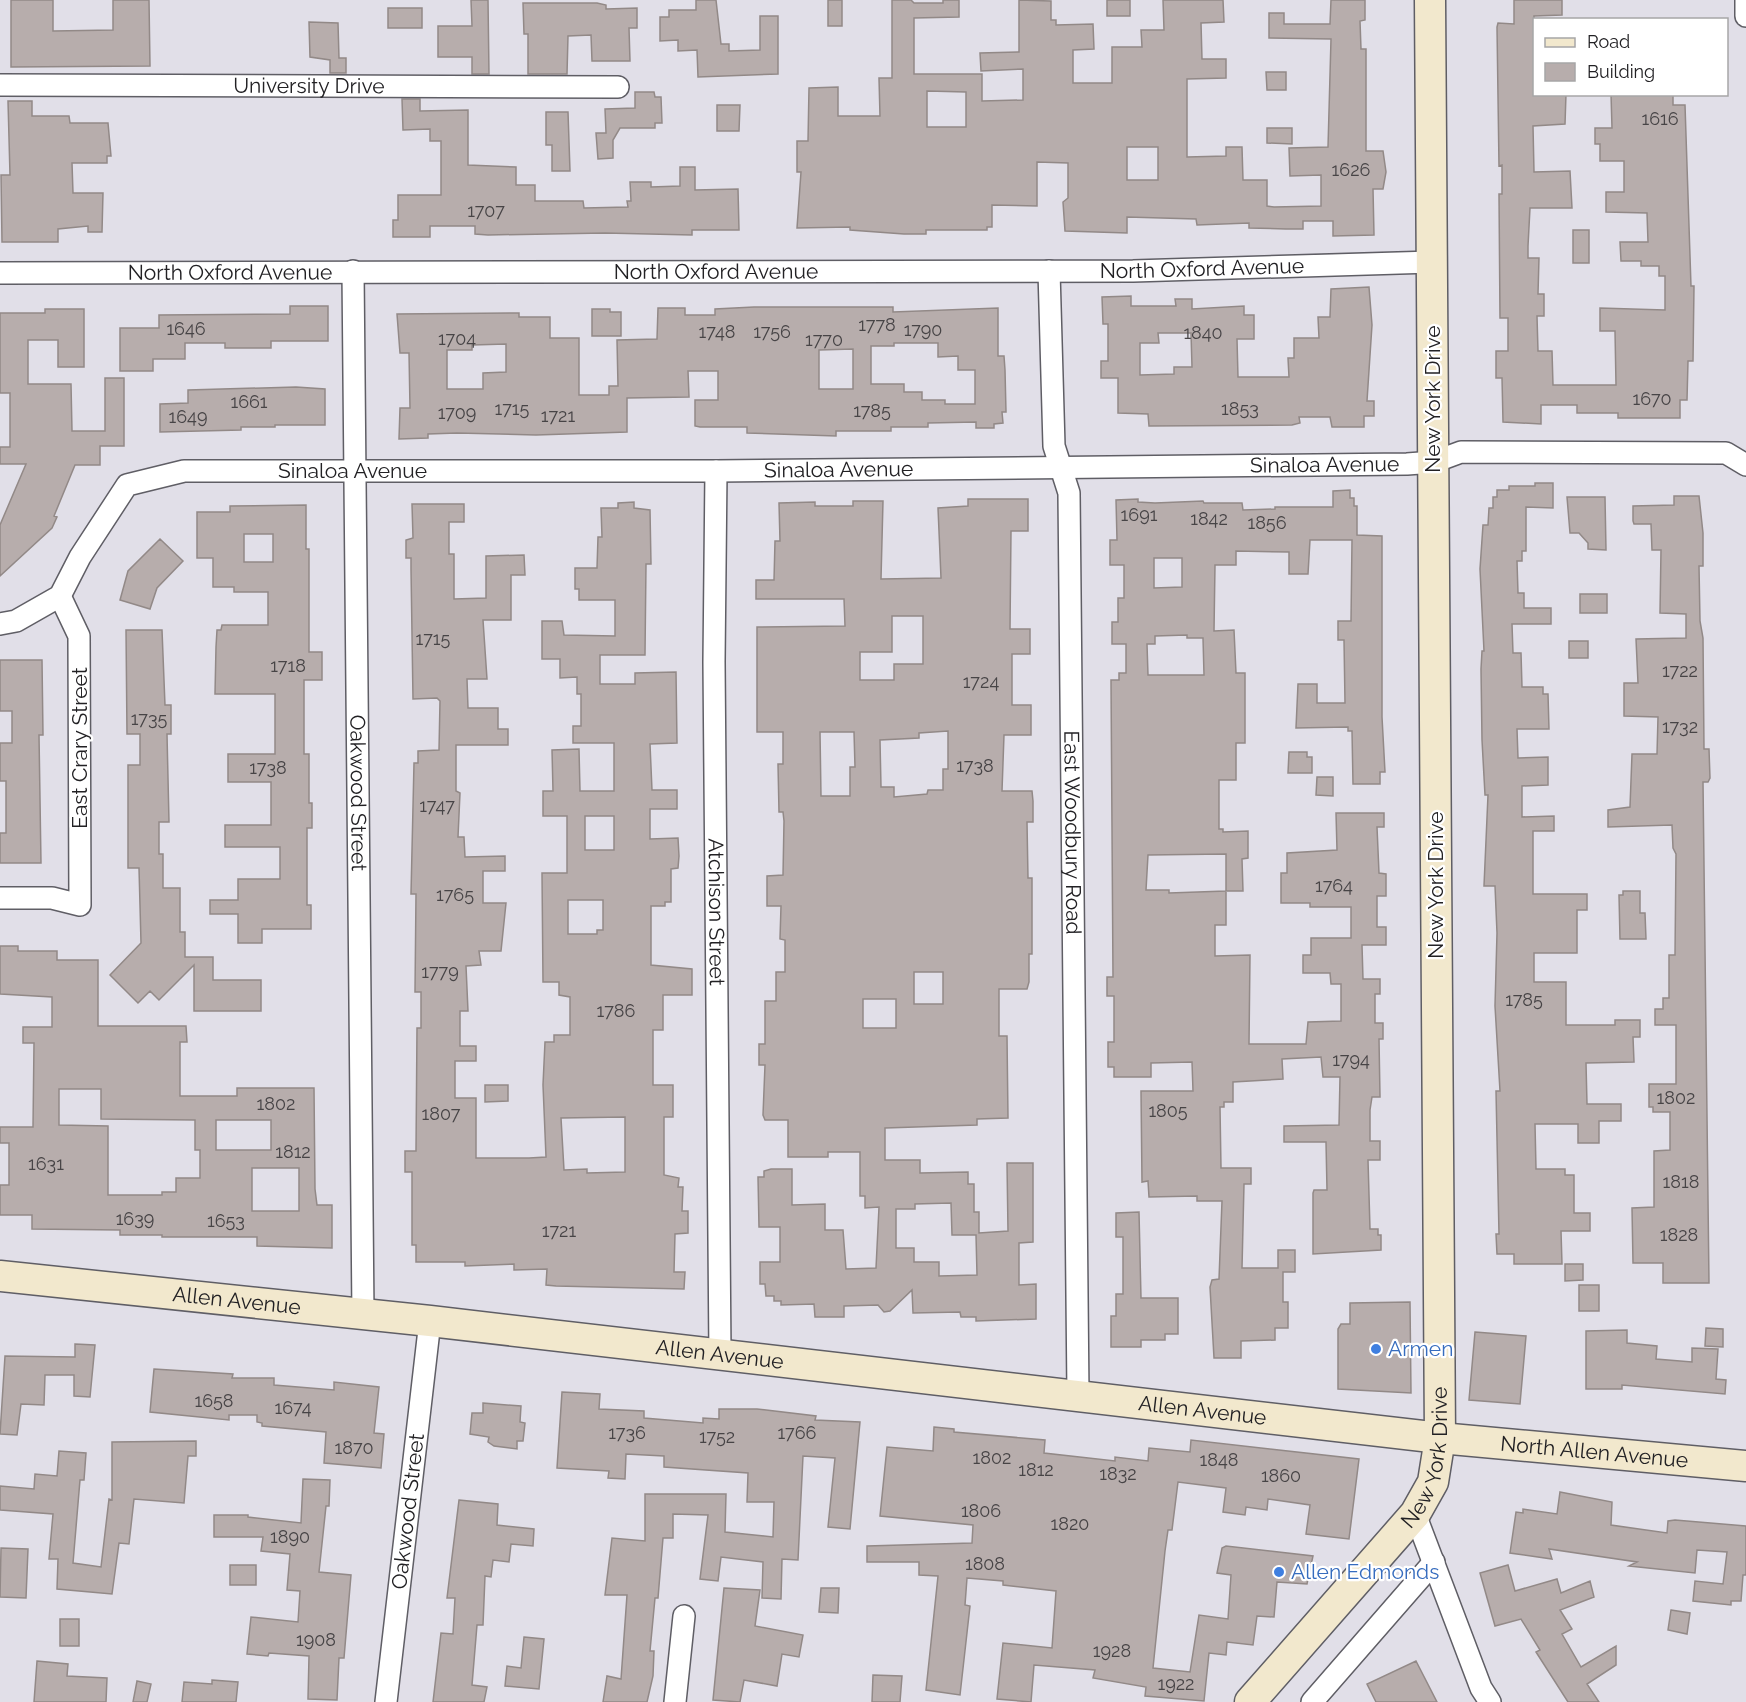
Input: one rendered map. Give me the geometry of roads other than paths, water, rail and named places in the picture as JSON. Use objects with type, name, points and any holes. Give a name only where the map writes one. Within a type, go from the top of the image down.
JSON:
[{"type":"street","name":"New York Drive","points":[[1250,1702],[1415,1514],[1433,1482],[1440,1438],[1430,0]]},
{"type":"street","points":[[1746,0],[1746,16]]},
{"type":"street","name":"University Drive","points":[[0,85],[618,87]]},
{"type":"street","name":"North Oxford Avenue","points":[[0,273],[1049,272],[1432,262]]},
{"type":"street","name":"Oakwood Street","points":[[354,271],[363,1315]]},
{"type":"street","name":"East Woodbury Road","points":[[1049,272],[1054,446],[1069,493],[1078,1395]]},
{"type":"street","name":"Sinaloa Avenue","points":[[60,596],[80,557],[127,485],[184,471],[1061,469],[1434,462],[1461,452],[1726,453],[1746,465]]},
{"type":"street","name":"Atchison Street","points":[[716,471],[714,662],[720,1354]]},
{"type":"street","points":[[0,624],[16,621],[60,596]]},
{"type":"street","name":"East Crary Street","points":[[0,898],[52,898],[80,905],[79,636],[60,596]]},
{"type":"street","name":"Allen Avenue","points":[[0,1276],[430,1321],[1440,1438]]},
{"type":"street","name":"Oakwood Street","points":[[386,1702],[430,1321]]},
{"type":"street","name":"North Allen Avenue","points":[[1440,1438],[1746,1466]]},
{"type":"street","points":[[1415,1514],[1481,1688],[1490,1702]]},
{"type":"street","points":[[1312,1702],[1434,1562]]},
{"type":"street","points":[[675,1702],[684,1616]]},
{"type":"place","name":"Armen","points":[[1376,1349]]},
{"type":"place","name":"Allen Edmonds","points":[[1279,1572]]}]
